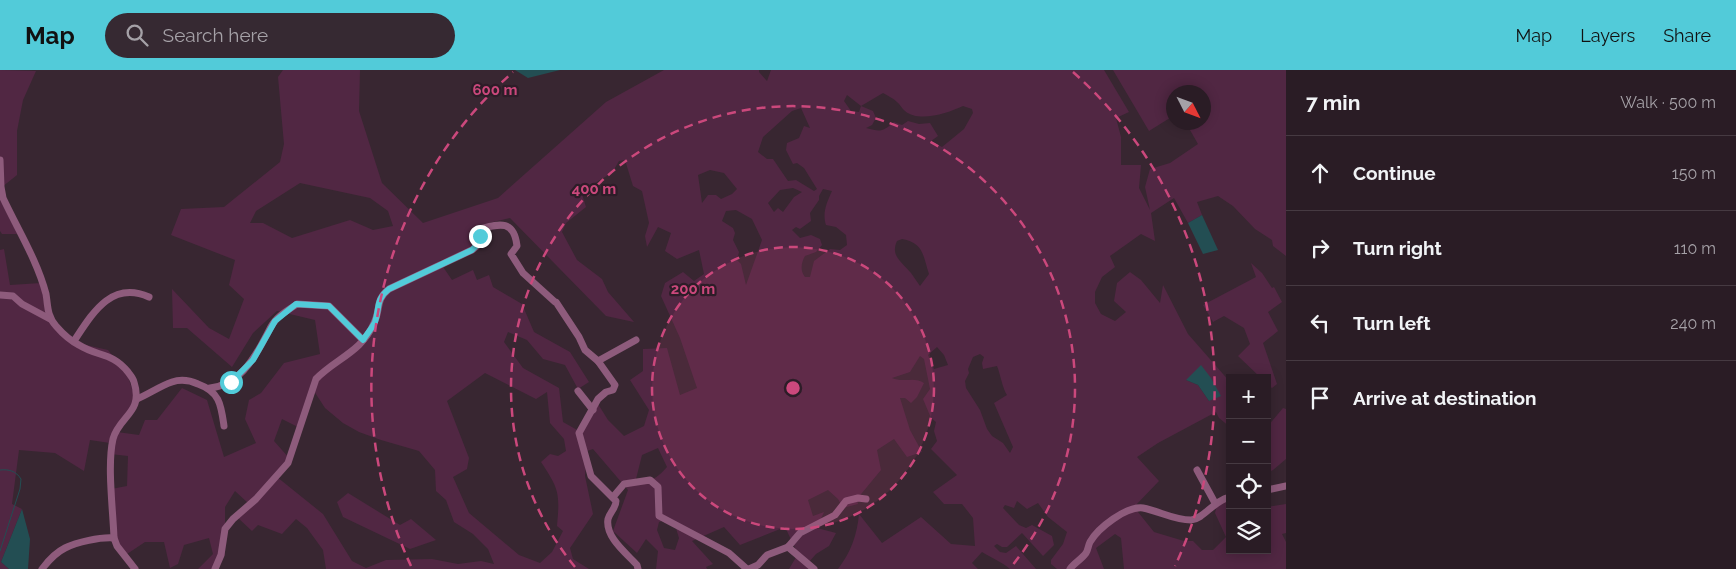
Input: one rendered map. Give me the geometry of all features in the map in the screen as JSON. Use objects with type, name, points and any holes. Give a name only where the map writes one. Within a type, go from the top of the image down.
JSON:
[{"type":"street","points":[[0,160],[3,198],[41,275],[47,311],[51,319],[56,326],[80,346],[109,356],[120,363],[134,382],[137,399],[131,412],[113,438],[112,480],[114,538],[117,546],[135,569]]},
{"type":"street","points":[[215,569],[222,555],[223,533],[225,529],[233,519],[256,499],[288,463],[316,379],[324,370],[346,357],[363,340],[374,323],[382,294],[472,250],[478,244],[479,229],[503,224],[509,226],[514,235],[517,246],[511,254],[523,273],[556,302],[579,337],[585,350],[598,361],[615,386],[613,390],[606,392],[598,399],[579,433],[591,476],[613,497],[616,505],[608,517],[608,528],[613,539],[637,565],[638,569]]},
{"type":"street","points":[[74,341],[94,310],[102,303],[129,291],[149,297]]},
{"type":"street","points":[[0,295],[13,296],[22,304],[51,319]]},
{"type":"street","points":[[137,399],[178,380],[194,382],[210,388],[223,386],[231,382],[253,360],[275,321],[296,304],[329,306],[363,340]]},
{"type":"street","points":[[598,361],[636,340]]},
{"type":"street","points":[[210,388],[222,410],[224,426]]},
{"type":"street","points":[[578,391],[593,410]]},
{"type":"street","points":[[1197,470],[1216,503]]},
{"type":"street","points":[[613,497],[624,484],[650,480],[658,487],[659,516],[729,553],[748,569],[758,564],[767,555],[788,547],[800,533],[835,514],[846,501],[858,498],[866,499]]},
{"type":"street","points":[[1271,489],[1286,486]]},
{"type":"street","points":[[1070,569],[1084,555],[1093,539],[1119,514],[1140,508],[1174,518],[1192,520],[1198,518],[1220,499],[1226,498]]},
{"type":"street","points":[[42,569],[52,557],[65,548],[96,539],[114,538]]},
{"type":"street","points":[[788,547],[814,569]]},
{"type":"shaded area","points":[[0,70],[36,71],[23,100],[17,131],[17,175],[2,187],[17,234],[2,234],[0,231]]},
{"type":"shaded area","points":[[283,70],[360,70],[359,111],[382,183],[423,223],[498,198],[606,102],[664,70],[759,70],[767,81],[771,70],[1104,70],[1129,112],[1116,118],[1121,137],[1121,165],[1141,165],[1139,188],[1150,210],[1145,187],[1150,169],[1170,163],[1198,144],[1190,130],[1211,130],[1211,85],[1166,85],[1166,120],[1149,131],[1113,70],[1286,70],[1286,256],[1273,246],[1272,240],[1255,229],[1233,206],[1218,196],[1197,202],[1202,215],[1188,223],[1174,198],[1151,213],[1155,241],[1141,234],[1110,256],[1115,267],[1102,277],[1095,292],[1095,303],[1101,314],[1115,321],[1126,312],[1114,301],[1117,283],[1130,272],[1141,280],[1160,303],[1163,285],[1188,334],[1226,377],[1226,424],[1219,418],[1216,412],[1158,443],[1137,457],[1159,481],[1134,507],[1154,532],[1184,541],[1193,541],[1202,550],[1213,550],[1226,537],[1226,554],[1271,554],[1271,506],[1286,504],[1286,533],[1282,534],[1286,542],[1286,569],[1124,569],[1121,538],[1115,534],[1096,548],[1104,569],[1057,569],[1051,564],[1051,560],[1063,544],[1067,532],[1048,517],[1038,503],[1027,509],[1017,501],[1014,508],[1005,505],[1003,508],[1019,525],[1026,528],[1032,525],[1052,536],[1054,545],[1043,556],[1022,533],[1007,547],[997,544],[994,546],[1000,552],[1006,553],[1016,546],[1036,569],[1010,569],[982,552],[972,563],[978,569],[838,569],[853,543],[859,514],[882,543],[921,517],[951,544],[975,546],[973,518],[962,504],[944,504],[933,492],[957,475],[931,449],[937,441],[934,431],[936,422],[931,418],[923,399],[930,389],[924,359],[920,356],[910,372],[892,378],[917,380],[924,383],[917,397],[911,403],[905,398],[900,398],[910,430],[922,452],[907,457],[894,439],[877,450],[881,470],[857,499],[858,504],[843,508],[838,499],[828,490],[808,500],[813,516],[824,512],[817,528],[836,533],[829,546],[816,554],[809,562],[811,569],[789,569],[798,554],[785,527],[740,545],[724,527],[692,541],[713,564],[706,567],[707,569],[656,569],[658,551],[646,539],[637,553],[613,531],[628,490],[593,449],[587,451],[585,476],[593,514],[570,548],[573,559],[589,569],[326,569],[323,550],[307,528],[296,519],[282,534],[258,525],[252,531],[237,517],[248,503],[235,491],[225,507],[225,555],[214,569],[198,569],[213,554],[209,538],[184,545],[178,564],[170,568],[164,542],[145,542],[124,556],[117,547],[111,489],[127,486],[128,456],[110,454],[110,443],[90,440],[84,471],[55,453],[19,450],[12,504],[22,509],[1,562],[9,569],[0,569],[0,250],[4,249],[10,285],[41,283],[46,315],[73,342],[108,350],[127,374],[136,400],[117,432],[139,435],[145,420],[157,420],[182,388],[207,400],[224,457],[256,443],[245,419],[249,400],[261,393],[284,363],[320,354],[315,320],[277,311],[253,333],[232,367],[187,328],[173,328],[172,289],[209,328],[229,339],[244,299],[229,285],[235,260],[171,235],[181,209],[224,207],[280,162],[284,144],[278,77]],"holes":[[[883,93],[911,115],[934,116],[963,106],[972,109],[973,113],[964,129],[942,147],[931,141],[938,136],[930,123],[919,124],[908,121],[902,125],[894,122],[881,130],[866,128],[872,125],[876,118],[873,111],[861,106]],[[847,95],[861,106],[859,112],[851,111],[844,101]],[[801,108],[810,128],[804,126],[799,138],[787,143],[786,150],[793,164],[797,163],[804,168],[817,189],[814,191],[796,180],[788,181],[773,159],[767,159],[758,152],[763,137],[792,111]],[[625,160],[633,186],[642,191],[649,223],[645,236],[647,247],[658,227],[671,233],[665,251],[677,259],[699,250],[704,274],[694,281],[683,272],[665,283],[661,296],[680,338],[697,388],[680,395],[667,348],[643,349],[643,371],[630,380],[649,410],[644,426],[624,436],[608,420],[598,404],[579,431],[563,422],[559,388],[523,368],[504,342],[508,332],[527,340],[543,359],[565,365],[578,389],[589,382],[570,352],[534,332],[522,304],[493,287],[489,275],[477,280],[473,270],[452,280],[439,261],[474,249],[476,226],[510,218],[606,316],[634,322],[608,292],[602,279],[577,260],[562,232],[566,223],[586,207],[581,191],[612,173],[619,161]],[[710,170],[724,173],[737,189],[732,194],[721,199],[716,195],[708,195],[702,203],[698,175]],[[300,183],[370,198],[388,211],[393,226],[373,230],[350,220],[292,238],[263,223],[250,223],[256,211]],[[793,188],[802,192],[794,197],[783,212],[778,208],[774,212],[768,203],[780,190]],[[823,189],[832,191],[825,212],[826,225],[836,227],[846,235],[847,245],[840,250],[830,249],[814,261],[810,277],[805,277],[802,272],[805,256],[816,252],[822,245],[820,239],[811,235],[800,238],[792,230],[796,227],[800,229],[811,221],[810,213],[819,200]],[[736,210],[752,219],[762,240],[746,285],[741,264],[737,260],[739,252],[733,240],[735,233],[733,228],[722,221],[726,211]],[[902,239],[919,247],[924,256],[929,274],[920,286],[896,255],[895,246],[897,241]],[[937,347],[944,355],[948,365],[934,369],[928,355]],[[980,354],[984,357],[983,369],[997,366],[1007,395],[994,403],[1013,447],[1010,453],[1003,443],[992,436],[987,429],[980,410],[966,388],[965,381],[969,373],[968,369],[973,357]],[[485,373],[536,399],[547,392],[550,423],[564,439],[566,451],[558,456],[550,454],[541,462],[555,485],[558,498],[557,526],[563,531],[552,552],[540,563],[519,555],[469,513],[453,477],[467,469],[469,458],[447,401]],[[1211,378],[1209,401],[1198,385],[1186,380]],[[312,388],[325,408],[343,423],[359,432],[419,451],[435,470],[436,491],[446,500],[454,522],[473,534],[488,549],[494,564],[481,561],[458,564],[432,559],[386,560],[366,568],[352,561],[323,514],[277,477],[290,459],[274,441],[282,419],[302,429]],[[658,448],[667,467],[653,479],[645,481],[636,479],[642,455]],[[665,520],[675,525],[679,538],[675,550],[664,548],[657,530],[659,522]]]},
{"type":"shaded area","points":[[1251,263],[1262,273],[1272,288],[1274,287],[1282,302],[1268,312],[1278,331],[1263,343],[1277,384],[1272,388],[1271,374],[1257,374],[1238,356],[1250,344],[1244,328],[1224,316],[1213,322],[1203,305],[1256,277]]},
{"type":"shaded area","points":[[1283,408],[1286,409],[1286,459],[1271,471],[1271,464],[1271,422]]},
{"type":"shaded area","points":[[348,493],[400,525],[411,519],[436,540],[410,549],[343,517],[337,502]]},
{"type":"shaded area","points":[[1226,500],[1226,537],[1215,513],[1217,505]]},
{"type":"water","points":[[515,70],[560,70],[528,78]]},
{"type":"water","points":[[1202,215],[1218,250],[1203,254],[1188,223]]},
{"type":"water","points":[[1201,365],[1221,396],[1209,401],[1198,385],[1186,380]]},
{"type":"water","points":[[22,509],[30,539],[28,569],[9,569],[1,562]]},
{"type":"waterway","points":[[0,470],[12,471],[21,479],[20,489],[0,551]]},
{"type":"route","points":[[231,382],[253,360],[275,321],[296,304],[329,306],[363,340],[374,323],[382,294],[472,250],[478,244],[480,236]]}]
